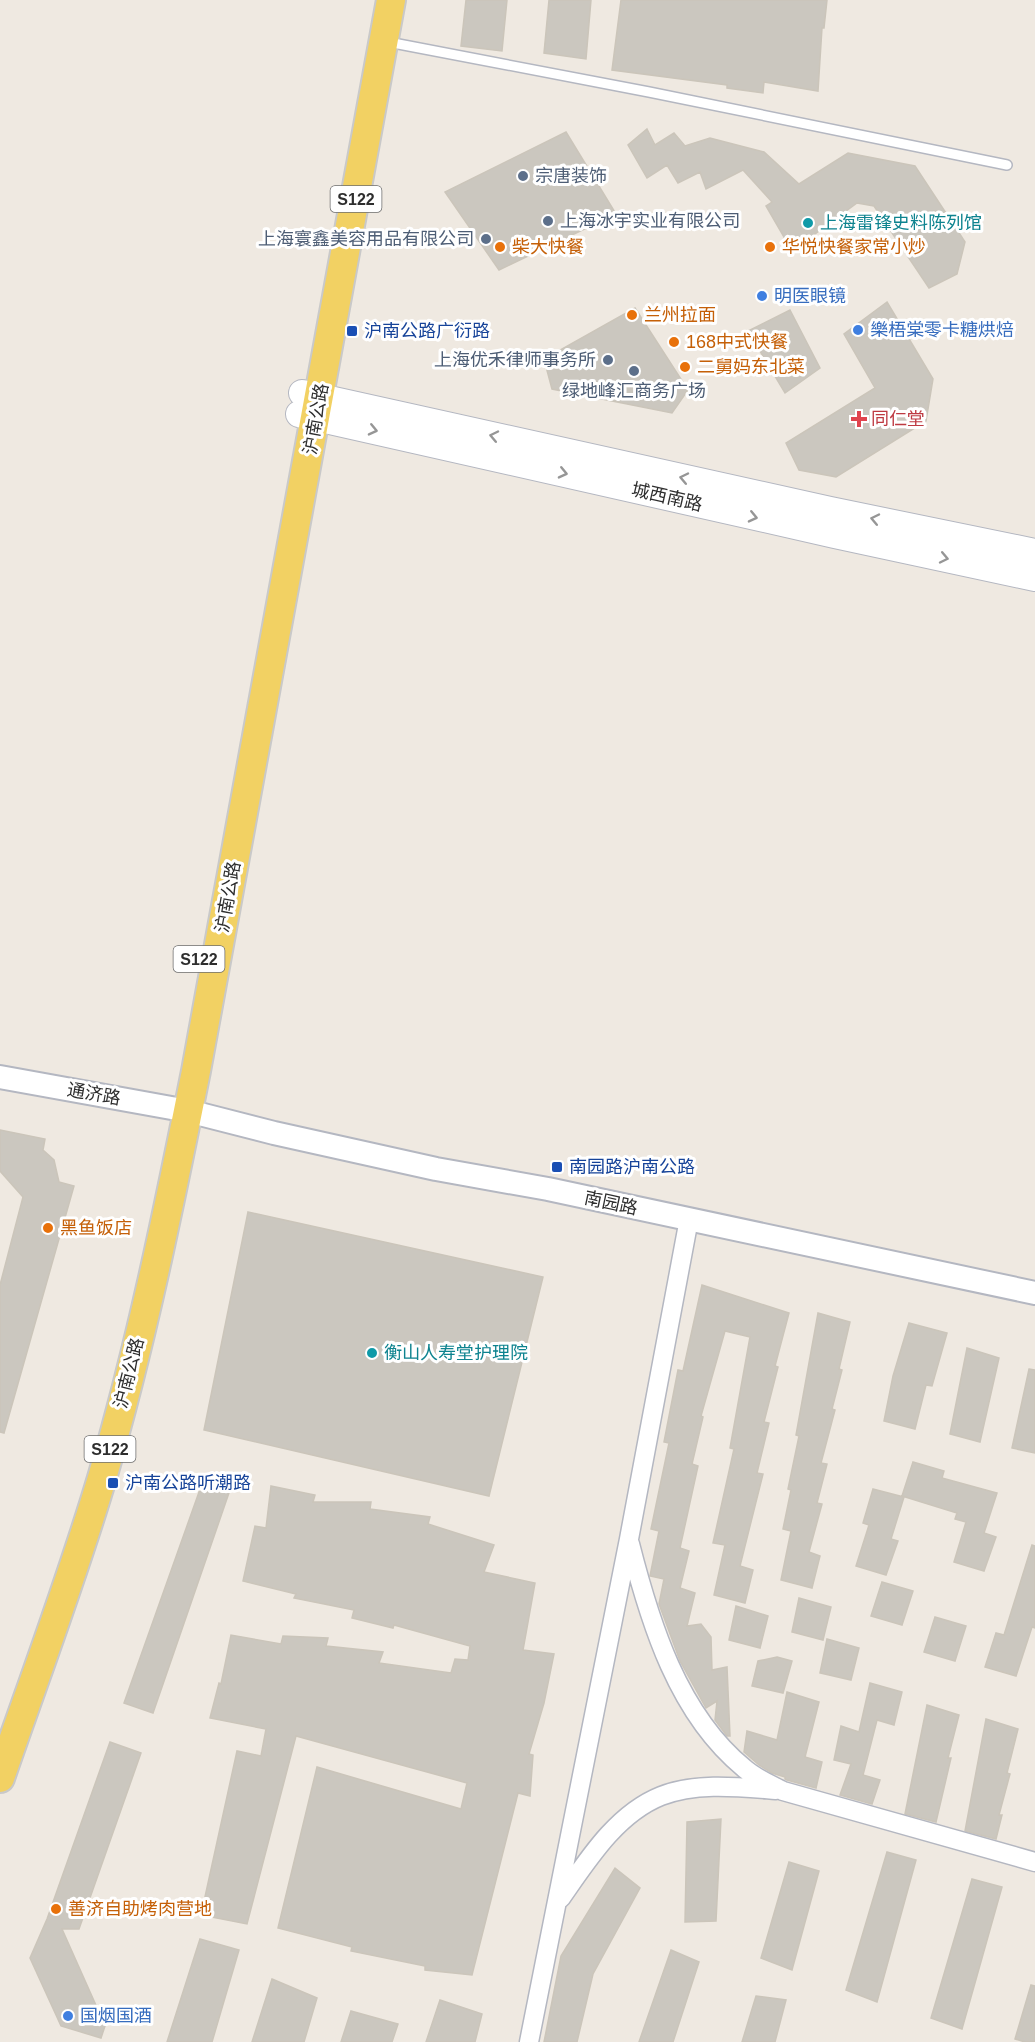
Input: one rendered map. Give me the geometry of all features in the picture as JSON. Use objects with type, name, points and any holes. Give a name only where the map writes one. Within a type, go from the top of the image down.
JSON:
[{"type":"main road","name":"沪南公路","points":[[0,1778],[102,1478],[159,1248],[180,1109],[309,405],[374,0]]},
{"type":"main road","name":"沪南公路","points":[[309,405],[392,0]]},
{"type":"main road","name":"城西南路","points":[[309,405],[1035,552]]},
{"type":"main road","name":"城西南路","points":[[309,405],[824,532],[1035,578]]},
{"type":"main road","name":"沪南公路","points":[[0,1728],[66,1533],[94,1438],[142,1244],[180,1109]]},
{"type":"street","name":"通济路","points":[[0,1077],[180,1109]]},
{"type":"street","name":"南园路","points":[[180,1109],[273,1133],[425,1166],[689,1219],[1035,1293]]},
{"type":"street","points":[[529,2042],[629,1539],[689,1219]]},
{"type":"street","points":[[629,1539],[642,1592],[657,1634],[692,1706],[728,1754],[746,1770],[783,1791]]},
{"type":"street","points":[[556,1904],[603,1842],[628,1817],[649,1802],[670,1793],[700,1788],[739,1787],[783,1791],[1035,1862]]},
{"type":"lane","points":[[384,42],[661,94],[1006,165]]},
{"type":"building","points":[[466,0],[507,0],[502,51],[461,46]]},
{"type":"building","points":[[549,0],[591,0],[586,59],[544,53]]},
{"type":"building","points":[[621,0],[827,0],[824,28],[822,28],[818,91],[764,82],[763,93],[727,88],[727,85],[612,70]]},
{"type":"building","points":[[647,129],[655,145],[674,133],[685,146],[710,138],[764,152],[799,184],[848,153],[915,166],[965,242],[957,274],[929,288],[874,206],[857,203],[792,251],[766,206],[772,202],[743,170],[706,189],[700,172],[678,183],[667,165],[647,178],[628,145]]},
{"type":"building","points":[[566,132],[616,214],[499,270],[445,192]]},
{"type":"building","points":[[887,302],[933,379],[926,421],[836,477],[799,470],[786,443],[875,388],[844,334]]},
{"type":"building","points":[[635,308],[688,390],[672,413],[552,389],[544,359]]},
{"type":"building","points":[[790,310],[820,368],[785,393],[748,331]]},
{"type":"building","points":[[0,1130],[45,1139],[43,1150],[54,1160],[59,1182],[74,1186],[4,1433],[0,1432],[0,1285],[23,1197],[0,1171]]},
{"type":"building","name":"衡山人寿堂护理院","points":[[248,1212],[543,1277],[489,1496],[204,1430]]},
{"type":"building","points":[[702,1285],[789,1313],[764,1422],[769,1423],[757,1473],[763,1474],[740,1566],[753,1570],[745,1603],[714,1595],[725,1545],[713,1543],[734,1449],[730,1448],[750,1337],[725,1331],[701,1416],[703,1417],[692,1464],[698,1466],[680,1548],[689,1551],[680,1588],[695,1593],[687,1626],[701,1624],[711,1637],[712,1670],[727,1667],[730,1736],[727,1736],[715,1720],[717,1701],[706,1708],[680,1661],[659,1604],[664,1579],[650,1576],[659,1531],[651,1529],[669,1443],[664,1442],[678,1370],[683,1371]]},
{"type":"building","points":[[818,1313],[850,1322],[839,1369],[842,1370],[832,1409],[835,1410],[821,1463],[827,1464],[817,1503],[822,1504],[809,1552],[820,1556],[812,1588],[781,1580],[791,1531],[783,1529],[791,1490],[788,1489],[799,1436],[796,1435]]},
{"type":"building","points":[[909,1323],[947,1333],[932,1386],[926,1385],[915,1429],[884,1421],[893,1376]]},
{"type":"building","points":[[967,1348],[999,1358],[980,1442],[950,1434]]},
{"type":"building","points":[[1029,1369],[1035,1370],[1035,1453],[1012,1448]]},
{"type":"building","points":[[913,1462],[944,1471],[942,1478],[997,1493],[984,1533],[996,1537],[984,1571],[954,1562],[966,1522],[955,1519],[957,1513],[902,1496]]},
{"type":"building","points":[[204,1478],[230,1490],[153,1713],[124,1703]]},
{"type":"building","points":[[271,1486],[315,1495],[313,1502],[371,1502],[370,1509],[430,1517],[428,1524],[494,1545],[484,1572],[535,1583],[523,1650],[554,1654],[544,1703],[529,1754],[533,1755],[530,1796],[518,1793],[472,1975],[425,1970],[425,1966],[351,1951],[352,1947],[278,1928],[317,1767],[461,1809],[467,1783],[296,1736],[247,1924],[201,1915],[237,1751],[261,1756],[266,1729],[210,1718],[219,1683],[221,1684],[231,1635],[281,1644],[283,1636],[328,1638],[326,1646],[383,1652],[379,1663],[451,1673],[455,1659],[468,1660],[470,1646],[394,1625],[393,1628],[352,1618],[354,1610],[294,1598],[296,1594],[243,1581],[255,1526],[266,1528]]},
{"type":"building","points":[[873,1489],[904,1497],[891,1539],[898,1541],[886,1575],[856,1566],[869,1525],[863,1523]]},
{"type":"building","points":[[1032,1545],[1035,1546],[1035,1628],[1032,1627],[1016,1676],[985,1667],[996,1633],[1004,1635]]},
{"type":"building","points":[[882,1582],[913,1591],[902,1625],[871,1616]]},
{"type":"building","points":[[799,1598],[831,1607],[823,1640],[792,1632]]},
{"type":"building","points":[[736,1606],[768,1616],[760,1648],[729,1640]]},
{"type":"building","points":[[935,1617],[966,1626],[955,1661],[924,1652]]},
{"type":"building","points":[[827,1639],[859,1648],[851,1680],[820,1673]]},
{"type":"building","points":[[777,1657],[792,1661],[783,1693],[752,1686],[758,1661]]},
{"type":"building","points":[[870,1683],[902,1692],[894,1725],[877,1720],[863,1775],[880,1780],[872,1804],[840,1795],[851,1764],[834,1760],[841,1726],[859,1732]]},
{"type":"building","points":[[787,1692],[819,1702],[805,1757],[822,1762],[816,1788],[772,1773],[744,1752],[747,1731],[777,1740]]},
{"type":"building","points":[[927,1705],[959,1715],[936,1822],[905,1814]]},
{"type":"building","points":[[986,1719],[1018,1729],[1007,1773],[1010,1774],[999,1815],[1002,1815],[996,1839],[965,1831]]},
{"type":"building","points":[[110,1742],[141,1753],[79,1929],[62,1929],[99,2012],[109,2014],[101,2038],[61,2026],[30,1958],[47,1919]]},
{"type":"building","points":[[721,1819],[716,1921],[685,1922],[687,1822]]},
{"type":"building","points":[[887,1852],[916,1860],[877,2002],[846,1990]]},
{"type":"building","points":[[789,1862],[819,1871],[792,1970],[761,1958]]},
{"type":"building","points":[[615,1868],[640,1888],[593,1974],[577,2042],[544,2042],[561,1956]]},
{"type":"building","points":[[972,1879],[1002,1887],[962,2029],[931,2018]]},
{"type":"building","points":[[200,1939],[239,1950],[212,2042],[167,2042]]},
{"type":"building","points":[[671,1950],[699,1962],[673,2042],[639,2042]]},
{"type":"building","points":[[272,1979],[317,1998],[304,2042],[252,2042]]},
{"type":"building","points":[[1031,1985],[1035,1986],[1035,2042],[1025,2042],[1015,2039]]},
{"type":"building","points":[[756,1996],[786,2000],[775,2042],[742,2042]]},
{"type":"building","points":[[440,2000],[482,2014],[475,2042],[426,2042]]},
{"type":"building","points":[[351,2011],[398,2024],[392,2042],[341,2042]]},
{"type":"place","name":"宗唐装饰","points":[[523,176]]},
{"type":"place","name":"上海冰宇实业有限公司","points":[[548,221]]},
{"type":"place","name":"上海雷锋史料陈列馆","points":[[808,223]]},
{"type":"place","name":"上海寰鑫美容用品有限公司","points":[[486,239]]},
{"type":"place","name":"柴大快餐","points":[[500,247]]},
{"type":"place","name":"华悦快餐家常小炒","points":[[770,247]]},
{"type":"place","name":"明医眼镜","points":[[762,296]]},
{"type":"place","name":"兰州拉面","points":[[632,315]]},
{"type":"place","name":"樂梧棠零卡糖烘焙","points":[[858,330]]},
{"type":"place","name":"沪南公路广衍路","points":[[352,331]]},
{"type":"place","name":"168中式快餐","points":[[674,342]]},
{"type":"place","name":"上海优禾律师事务所","points":[[608,360]]},
{"type":"place","name":"二舅妈东北菜","points":[[685,367]]},
{"type":"place","name":"绿地峰汇商务广场","points":[[634,371]]},
{"type":"place","name":"同仁堂","points":[[859,419]]},
{"type":"place","name":"南园路沪南公路","points":[[557,1167]]},
{"type":"place","name":"黑鱼饭店","points":[[48,1228]]},
{"type":"place","name":"衡山人寿堂护理院","points":[[372,1353]]},
{"type":"place","name":"沪南公路听潮路","points":[[113,1483]]},
{"type":"place","name":"善济自助烤肉营地","points":[[56,1909]]},
{"type":"place","name":"国烟国酒","points":[[68,2016]]}]
